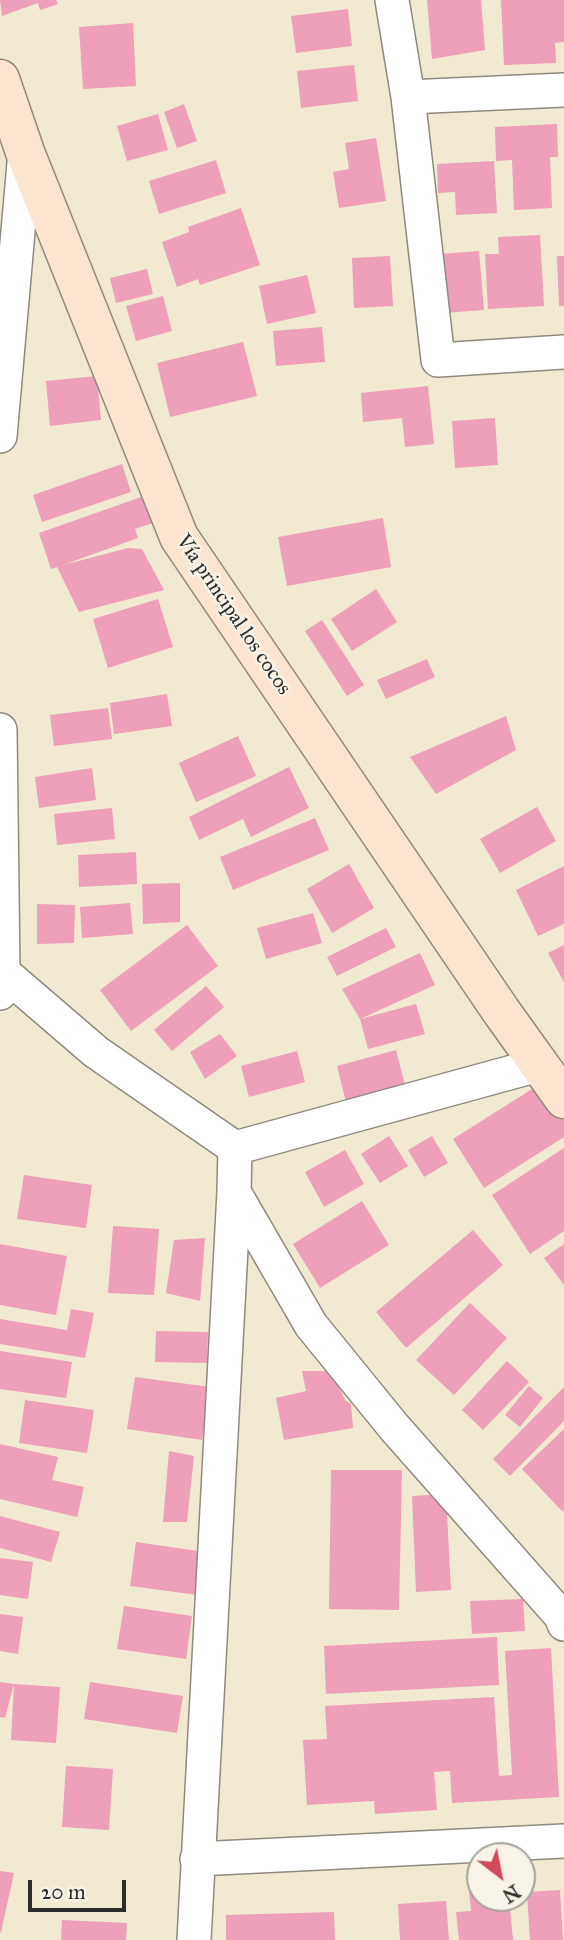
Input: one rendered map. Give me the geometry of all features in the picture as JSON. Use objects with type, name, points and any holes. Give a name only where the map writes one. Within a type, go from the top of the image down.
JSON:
[{"type":"street","points":[[392,0],[408,97],[438,360],[564,352]]},
{"type":"street","name":"Vía principal los cocos","points":[[0,79],[25,152],[179,537],[538,1065],[564,1099]]},
{"type":"street","points":[[408,97],[564,89]]},
{"type":"street","points":[[0,436],[25,152]]},
{"type":"street","points":[[0,730],[1,983],[235,1148],[538,1065]]},
{"type":"street","points":[[194,1940],[235,1148]]},
{"type":"street","points":[[234,1192],[311,1325],[394,1427],[561,1616],[564,1624]]},
{"type":"street","points":[[197,1859],[564,1841]]},
{"type":"building","points":[[0,0],[56,0],[58,4],[40,10],[38,3],[2,16]]},
{"type":"building","points":[[427,0],[481,0],[485,50],[432,59]]},
{"type":"building","points":[[501,0],[564,0],[564,42],[555,43],[556,63],[504,65]]},
{"type":"building","points":[[348,9],[352,46],[296,53],[291,16]]},
{"type":"building","points":[[133,23],[136,86],[83,89],[79,27]]},
{"type":"building","points":[[354,65],[358,101],[301,108],[297,71]]},
{"type":"building","points":[[184,104],[197,141],[177,148],[164,112]]},
{"type":"building","points":[[158,114],[168,150],[127,161],[117,126]]},
{"type":"building","points":[[557,124],[558,157],[550,157],[552,208],[514,210],[512,160],[496,161],[495,127]]},
{"type":"building","points":[[376,138],[386,201],[339,208],[333,172],[349,169],[345,143]]},
{"type":"building","points":[[216,160],[226,193],[159,214],[149,181]]},
{"type":"building","points":[[494,161],[497,213],[456,215],[455,192],[438,193],[437,164]]},
{"type":"building","points":[[241,208],[260,265],[200,285],[198,279],[177,287],[162,242],[189,232],[188,227]]},
{"type":"building","points":[[540,235],[544,306],[488,309],[485,254],[499,254],[498,237]]},
{"type":"building","points":[[479,251],[484,310],[444,313],[440,254]]},
{"type":"building","points":[[390,256],[393,306],[354,308],[352,258]]},
{"type":"building","points":[[557,256],[564,256],[564,306],[559,306]]},
{"type":"building","points":[[147,269],[153,294],[116,303],[110,278]]},
{"type":"building","points":[[307,275],[316,313],[267,324],[259,286]]},
{"type":"building","points":[[163,296],[172,331],[136,341],[126,306]]},
{"type":"building","points":[[322,327],[325,362],[276,366],[273,331]]},
{"type":"building","points":[[243,342],[257,396],[170,417],[157,363]]},
{"type":"building","points":[[97,376],[101,420],[50,426],[46,381]]},
{"type":"building","points":[[428,386],[434,444],[405,447],[402,418],[363,422],[361,393]]},
{"type":"building","points":[[495,418],[498,465],[455,468],[452,421]]},
{"type":"building","points":[[122,464],[131,492],[42,522],[33,495]]},
{"type":"building","points":[[144,496],[153,523],[135,529],[138,538],[63,565],[128,548],[142,549],[164,590],[79,612],[57,567],[51,569],[39,533]]},
{"type":"building","points":[[383,518],[391,567],[287,586],[278,537]]},
{"type":"building","points":[[376,589],[397,622],[352,651],[331,619]]},
{"type":"building","points":[[158,599],[173,647],[108,668],[93,619]]},
{"type":"building","points":[[322,620],[364,685],[347,696],[305,631]]},
{"type":"building","points":[[427,659],[435,677],[386,699],[377,680]]},
{"type":"building","points":[[167,694],[172,726],[114,734],[110,703]]},
{"type":"building","points":[[108,708],[112,739],[54,746],[50,715]]},
{"type":"building","points":[[506,716],[516,750],[436,794],[410,757]]},
{"type":"building","points":[[238,736],[256,776],[196,802],[179,763]]},
{"type":"building","points":[[289,767],[309,808],[251,837],[243,819],[199,840],[189,817]]},
{"type":"building","points":[[92,768],[96,800],[39,808],[35,777]]},
{"type":"building","points":[[537,807],[556,841],[500,873],[480,839]]},
{"type":"building","points":[[112,808],[115,839],[57,845],[54,814]]},
{"type":"building","points":[[315,818],[329,850],[233,890],[220,857]]},
{"type":"building","points":[[136,852],[137,884],[79,887],[78,855]]},
{"type":"building","points":[[349,864],[374,908],[332,933],[307,889]]},
{"type":"building","points":[[564,866],[564,924],[538,936],[516,890]]},
{"type":"building","points":[[180,883],[180,922],[143,924],[142,884]]},
{"type":"building","points":[[130,903],[133,934],[82,938],[80,907]]},
{"type":"building","points":[[37,904],[75,905],[74,943],[37,944]]},
{"type":"building","points":[[313,913],[322,943],[266,959],[257,928]]},
{"type":"building","points":[[187,925],[218,966],[131,1031],[100,990]]},
{"type":"building","points":[[386,928],[396,947],[337,976],[327,957]]},
{"type":"building","points":[[564,945],[564,982],[548,953]]},
{"type":"building","points":[[420,953],[435,985],[360,1019],[342,989]]},
{"type":"building","points":[[206,986],[224,1007],[172,1051],[154,1030]]},
{"type":"building","points":[[416,1004],[425,1034],[368,1049],[360,1019]]},
{"type":"building","points":[[220,1034],[237,1056],[205,1079],[190,1052]]},
{"type":"building","points":[[396,1050],[405,1085],[346,1102],[337,1066]]},
{"type":"building","points":[[297,1051],[305,1082],[249,1097],[241,1066]]},
{"type":"building","points":[[540,1084],[564,1121],[564,1137],[484,1188],[453,1139]]},
{"type":"building","points":[[389,1136],[408,1166],[380,1183],[361,1154]]},
{"type":"building","points":[[432,1136],[448,1163],[424,1177],[408,1150]]},
{"type":"building","points":[[564,1148],[564,1231],[530,1254],[492,1195]]},
{"type":"building","points":[[345,1150],[364,1184],[324,1207],[305,1172]]},
{"type":"building","points":[[24,1175],[92,1185],[86,1228],[17,1219]]},
{"type":"building","points":[[362,1201],[389,1245],[320,1288],[293,1244]]},
{"type":"building","points":[[113,1226],[159,1229],[154,1295],[108,1293]]},
{"type":"building","points":[[473,1230],[503,1265],[406,1348],[376,1312]]},
{"type":"building","points":[[205,1238],[200,1301],[166,1293],[174,1240]]},
{"type":"building","points":[[0,1244],[67,1256],[56,1315],[0,1305]]},
{"type":"building","points":[[564,1244],[564,1285],[544,1258]]},
{"type":"building","points":[[470,1303],[507,1338],[454,1395],[416,1360]]},
{"type":"building","points":[[71,1309],[94,1313],[85,1358],[0,1344],[0,1319],[67,1330]]},
{"type":"building","points":[[156,1331],[208,1332],[207,1363],[155,1362]]},
{"type":"building","points":[[0,1351],[72,1362],[66,1398],[0,1389]]},
{"type":"building","points":[[507,1361],[529,1382],[483,1430],[462,1410]]},
{"type":"building","points":[[302,1371],[332,1371],[345,1400],[351,1404],[353,1428],[284,1440],[276,1398],[306,1391]]},
{"type":"building","points":[[135,1377],[210,1387],[202,1440],[127,1429]]},
{"type":"building","points":[[529,1386],[543,1398],[520,1427],[505,1415]]},
{"type":"building","points":[[564,1387],[564,1421],[510,1476],[493,1459]]},
{"type":"building","points":[[25,1400],[94,1410],[87,1453],[19,1443]]},
{"type":"building","points":[[564,1429],[564,1510],[562,1511],[522,1469]]},
{"type":"building","points":[[0,1444],[58,1457],[52,1480],[84,1487],[77,1517],[0,1499]]},
{"type":"building","points":[[169,1451],[194,1456],[187,1522],[163,1522]]},
{"type":"building","points":[[331,1470],[402,1470],[399,1610],[329,1609]]},
{"type":"building","points":[[446,1494],[451,1590],[416,1592],[412,1496]]},
{"type":"building","points":[[0,1516],[60,1532],[51,1562],[0,1548]]},
{"type":"building","points":[[136,1542],[205,1552],[198,1595],[130,1586]]},
{"type":"building","points":[[0,1558],[33,1562],[28,1599],[0,1595]]},
{"type":"building","points":[[523,1599],[525,1631],[472,1634],[470,1601]]},
{"type":"building","points":[[124,1606],[192,1616],[186,1659],[117,1649]]},
{"type":"building","points":[[0,1614],[23,1617],[18,1654],[0,1651]]},
{"type":"building","points":[[497,1637],[499,1685],[326,1694],[324,1646]]},
{"type":"building","points":[[551,1648],[559,1797],[452,1803],[450,1771],[434,1772],[437,1810],[375,1814],[374,1801],[307,1805],[303,1740],[327,1739],[325,1706],[494,1697],[499,1776],[512,1775],[505,1651]]},
{"type":"building","points":[[0,1682],[14,1684],[5,1718],[0,1717]]},
{"type":"building","points":[[90,1682],[183,1696],[177,1733],[84,1719]]},
{"type":"building","points":[[14,1684],[60,1687],[56,1743],[11,1740]]},
{"type":"building","points":[[66,1766],[113,1769],[109,1830],[62,1827]]},
{"type":"building","points":[[0,1871],[14,1873],[1,1932],[0,1932]]},
{"type":"building","points":[[560,1890],[563,1940],[530,1940],[528,1912],[536,1912],[536,1891]]},
{"type":"building","points":[[446,1901],[449,1940],[400,1940],[398,1904]]},
{"type":"building","points":[[334,1912],[335,1940],[226,1940],[226,1915]]},
{"type":"building","points":[[456,1912],[510,1912],[513,1940],[459,1940]]},
{"type":"building","points":[[62,1920],[127,1923],[126,1940],[61,1940]]}]
